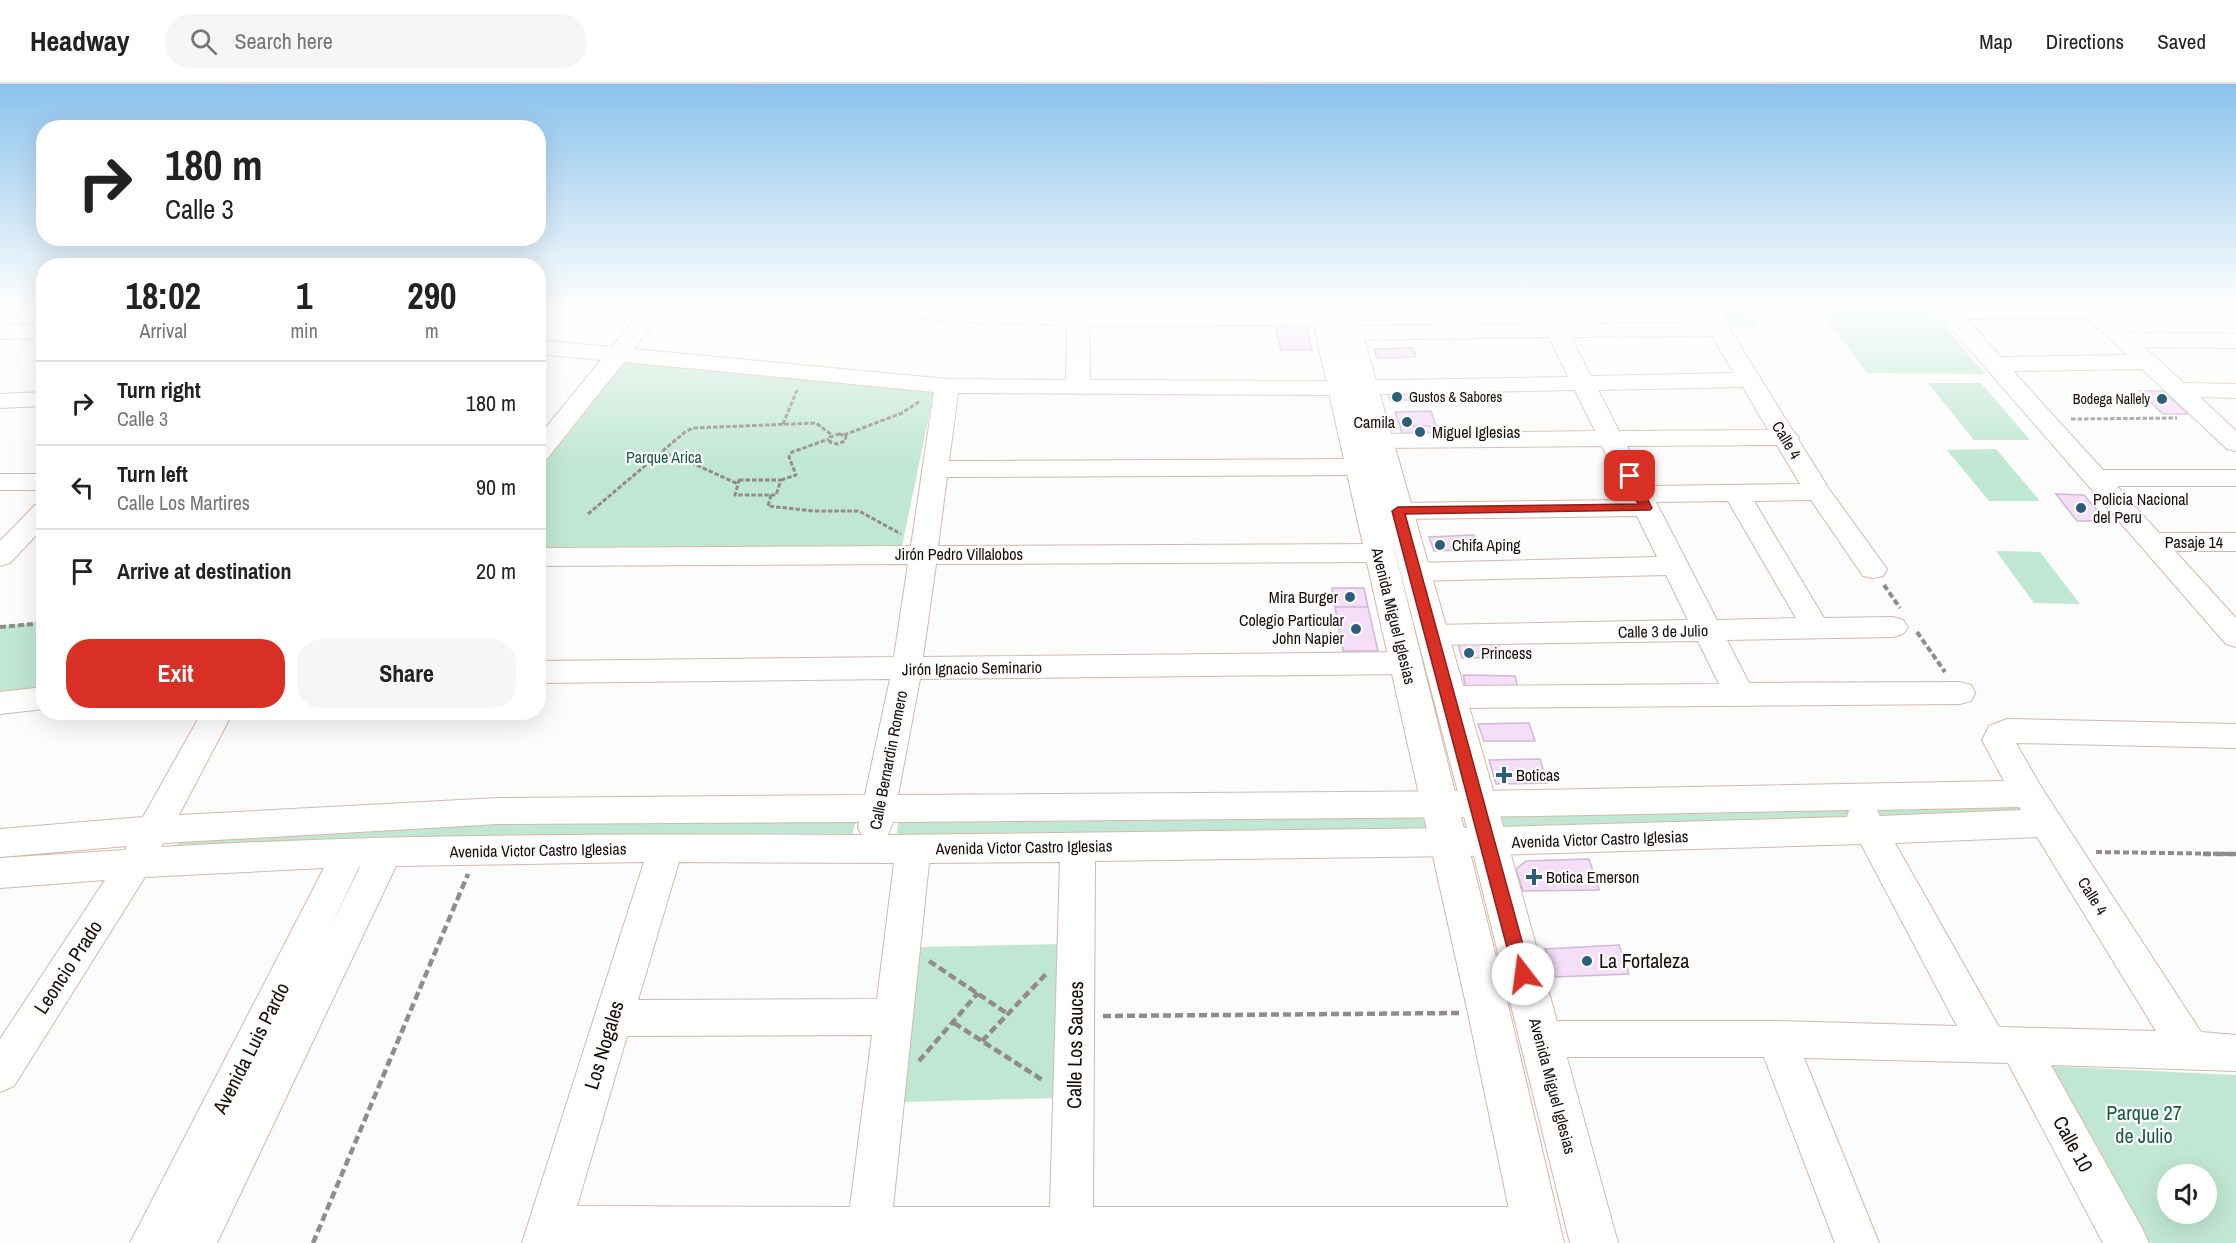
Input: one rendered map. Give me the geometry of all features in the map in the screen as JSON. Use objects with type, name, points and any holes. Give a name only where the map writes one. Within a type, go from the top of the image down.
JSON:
[{"type":"main road","name":"Avenida Miguel Iglesias","points":[[1345,358],[1369,454],[1378,553],[1489,1013],[1538,1236]]},
{"type":"main road","name":"Avenida Miguel Iglesias","points":[[1369,454],[1398,511],[1479,804],[1594,1243]]},
{"type":"street","points":[[546,444],[614,358]]},
{"type":"street","points":[[659,358],[947,386],[1352,388],[1751,380]]},
{"type":"street","points":[[1077,358],[1077,388]]},
{"type":"street","points":[[1570,358],[1740,694]]},
{"type":"street","name":"Calle 4","points":[[1737,358],[1818,492],[1873,569]]},
{"type":"street","points":[[1989,358],[2236,637]]},
{"type":"street","points":[[2144,358],[2236,444]]},
{"type":"street","points":[[1994,364],[2148,362]]},
{"type":"street","name":"Calle Bernardin Romero","points":[[871,849],[907,668],[911,549],[935,469],[947,386]]},
{"type":"street","points":[[2179,390],[2236,391]]},
{"type":"street","points":[[0,401],[36,399]]},
{"type":"street","points":[[935,469],[1369,454],[1611,439],[1786,437]]},
{"type":"street","points":[[2095,478],[2236,478]]},
{"type":"street","points":[[0,482],[36,482]]},
{"type":"street","points":[[1398,511],[1642,501],[1736,493],[1818,492]]},
{"type":"street","points":[[1736,493],[1817,630]]},
{"type":"street","points":[[0,557],[36,519]]},
{"type":"street","name":"Pasaje 14","points":[[2152,542],[2236,542]]},
{"type":"street","name":"Jirón Pedro Villalobos","points":[[546,557],[911,549],[1378,553]]},
{"type":"street","points":[[1415,572],[1675,566]]},
{"type":"street","name":"Calle 3 de Julio","points":[[1432,635],[1893,627]]},
{"type":"street","name":"Jirón Ignacio Seminario","points":[[546,672],[1405,663]]},
{"type":"street","points":[[1450,697],[1960,693]]},
{"type":"street","points":[[0,704],[36,699]]},
{"type":"street","name":"Leoncio Prado","points":[[6,1054],[136,862],[214,720]]},
{"type":"street","name":"Calle 4","points":[[2190,1050],[2028,794],[1998,740],[2000,734],[2007,731],[2236,736]]},
{"type":"street","points":[[0,843],[155,830],[498,811],[1479,804],[2028,794]]},
{"type":"street","name":"Calle 10","points":[[1853,797],[2127,1243]]},
{"type":"street","name":"Avenida Victor Castro Iglesias","points":[[0,873],[136,862],[478,851],[1488,843],[1872,831],[2056,838]]},
{"type":"street","name":"Calle Los Sauces","points":[[1072,1236],[1078,846]]},
{"type":"street","name":"Los Nogales","points":[[547,1236],[666,848]]},
{"type":"street","points":[[869,1229],[913,848]]},
{"type":"street","name":"Avenida Luis Pardo","points":[[152,1243],[367,853]]},
{"type":"street","name":"Avenida Luis Pardo","points":[[194,1243],[367,853]]},
{"type":"street","points":[[612,1018],[894,1017]]},
{"type":"street","points":[[1540,1039],[1777,1039],[2236,1053]]},
{"type":"street","points":[[1777,1039],[1857,1243]]},
{"type":"street","points":[[547,1236],[869,1229],[1072,1236],[1538,1236]]},
{"type":"path","points":[[783,424],[801,381]]},
{"type":"path","points":[[588,514],[660,453],[693,429],[816,423],[832,435],[844,435],[902,412],[947,386]]},
{"type":"path","points":[[2043,420],[2208,418]]},
{"type":"path","points":[[781,480],[776,495],[735,495],[739,480],[781,480],[796,475],[789,457],[792,452],[829,439],[832,435]]},
{"type":"path","points":[[829,439],[832,443],[840,444],[846,440],[844,435]]},
{"type":"path","points":[[660,453],[681,458],[738,484]]},
{"type":"path","points":[[771,495],[768,506],[813,511],[859,511],[901,534],[911,549]]},
{"type":"path","points":[[901,534],[904,522]]},
{"type":"path","points":[[0,627],[36,624]]},
{"type":"path","points":[[2056,838],[2236,854]]},
{"type":"path","points":[[313,1243],[478,851]]},
{"type":"path","points":[[982,1041],[1077,940]]},
{"type":"path","points":[[902,943],[1008,1014]]},
{"type":"path","points":[[915,1065],[978,993]]},
{"type":"path","points":[[1076,1016],[1489,1013]]},
{"type":"path","points":[[954,1023],[1075,1101]]},
{"type":"green space","points":[[1856,358],[1972,358],[1985,374],[1867,373]]},
{"type":"green space","name":"Parque Arica","points":[[624,362],[934,392],[902,546],[546,548],[546,461]]},
{"type":"green space","points":[[1928,383],[1981,383],[2030,440],[1974,440]]},
{"type":"green space","points":[[1996,449],[2040,501],[1989,501],[1947,450]]},
{"type":"green space","points":[[1996,551],[2040,552],[2080,604],[2034,603]]},
{"type":"green space","points":[[36,623],[36,694],[0,698],[0,626]]},
{"type":"green space","points":[[2015,801],[2026,818],[1496,831],[1490,813]]},
{"type":"green space","points":[[1423,812],[1428,833],[896,838],[899,818]]},
{"type":"green space","points":[[857,816],[852,836],[491,835],[173,852],[184,833],[505,819]]},
{"type":"green space","points":[[1062,944],[1060,1098],[900,1102],[916,947]]},
{"type":"green space","name":"Parque 27 de Julio","points":[[2047,1066],[2236,1075],[2236,1243],[2150,1243]]},
{"type":"building","points":[[1387,390],[1422,390],[1426,400],[1390,400]]},
{"type":"building","points":[[2139,391],[2163,391],[2188,414],[2163,414]]},
{"type":"building","points":[[1431,411],[1436,426],[1400,426],[1395,412]]},
{"type":"building","name":"Miguel Iglesias","points":[[1400,426],[1436,426],[1441,437],[1403,438]]},
{"type":"building","name":"Policia Nacional del Peru","points":[[2056,494],[2084,495],[2106,521],[2077,521]]},
{"type":"building","points":[[1474,535],[1480,549],[1434,551],[1429,537]]},
{"type":"building","name":"Mira Burger","points":[[1332,588],[1364,588],[1368,607],[1335,607]]},
{"type":"building","name":"Colegio Particular John Napier","points":[[1335,607],[1368,607],[1378,651],[1343,651]]},
{"type":"building","points":[[1457,641],[1497,641],[1502,657],[1462,658]]},
{"type":"building","points":[[1463,675],[1515,676],[1519,692],[1467,691]]},
{"type":"building","points":[[1529,723],[1535,741],[1484,741],[1478,724]]},
{"type":"building","points":[[1540,759],[1547,783],[1496,784],[1489,760]]},
{"type":"building","points":[[1589,859],[1599,890],[1523,891],[1516,869],[1526,861]]},
{"type":"building","name":"La Fortaleza","points":[[1619,945],[1629,974],[1555,977],[1545,949]]},
{"type":"place","name":"Gustos & Sabores","points":[[1397,397]]},
{"type":"place","name":"Bodega Nallely","points":[[2162,399]]},
{"type":"place","name":"Camila","points":[[1407,422]]},
{"type":"place","name":"Miguel Iglesias","points":[[1420,432]]},
{"type":"place","name":"Policia Nacional del Peru","points":[[2081,508]]},
{"type":"place","name":"Chifa Aping","points":[[1440,545]]},
{"type":"place","name":"Mira Burger","points":[[1350,597]]},
{"type":"place","name":"Colegio Particular John Napier","points":[[1356,629]]},
{"type":"place","name":"Princess","points":[[1469,653]]},
{"type":"place","name":"Boticas","points":[[1504,775]]},
{"type":"place","name":"Botica Emerson","points":[[1534,877]]},
{"type":"place","name":"La Fortaleza","points":[[1587,961]]},
{"type":"route","points":[[1523,974],[1479,804],[1398,511],[1646,508],[1630,476]]}]
